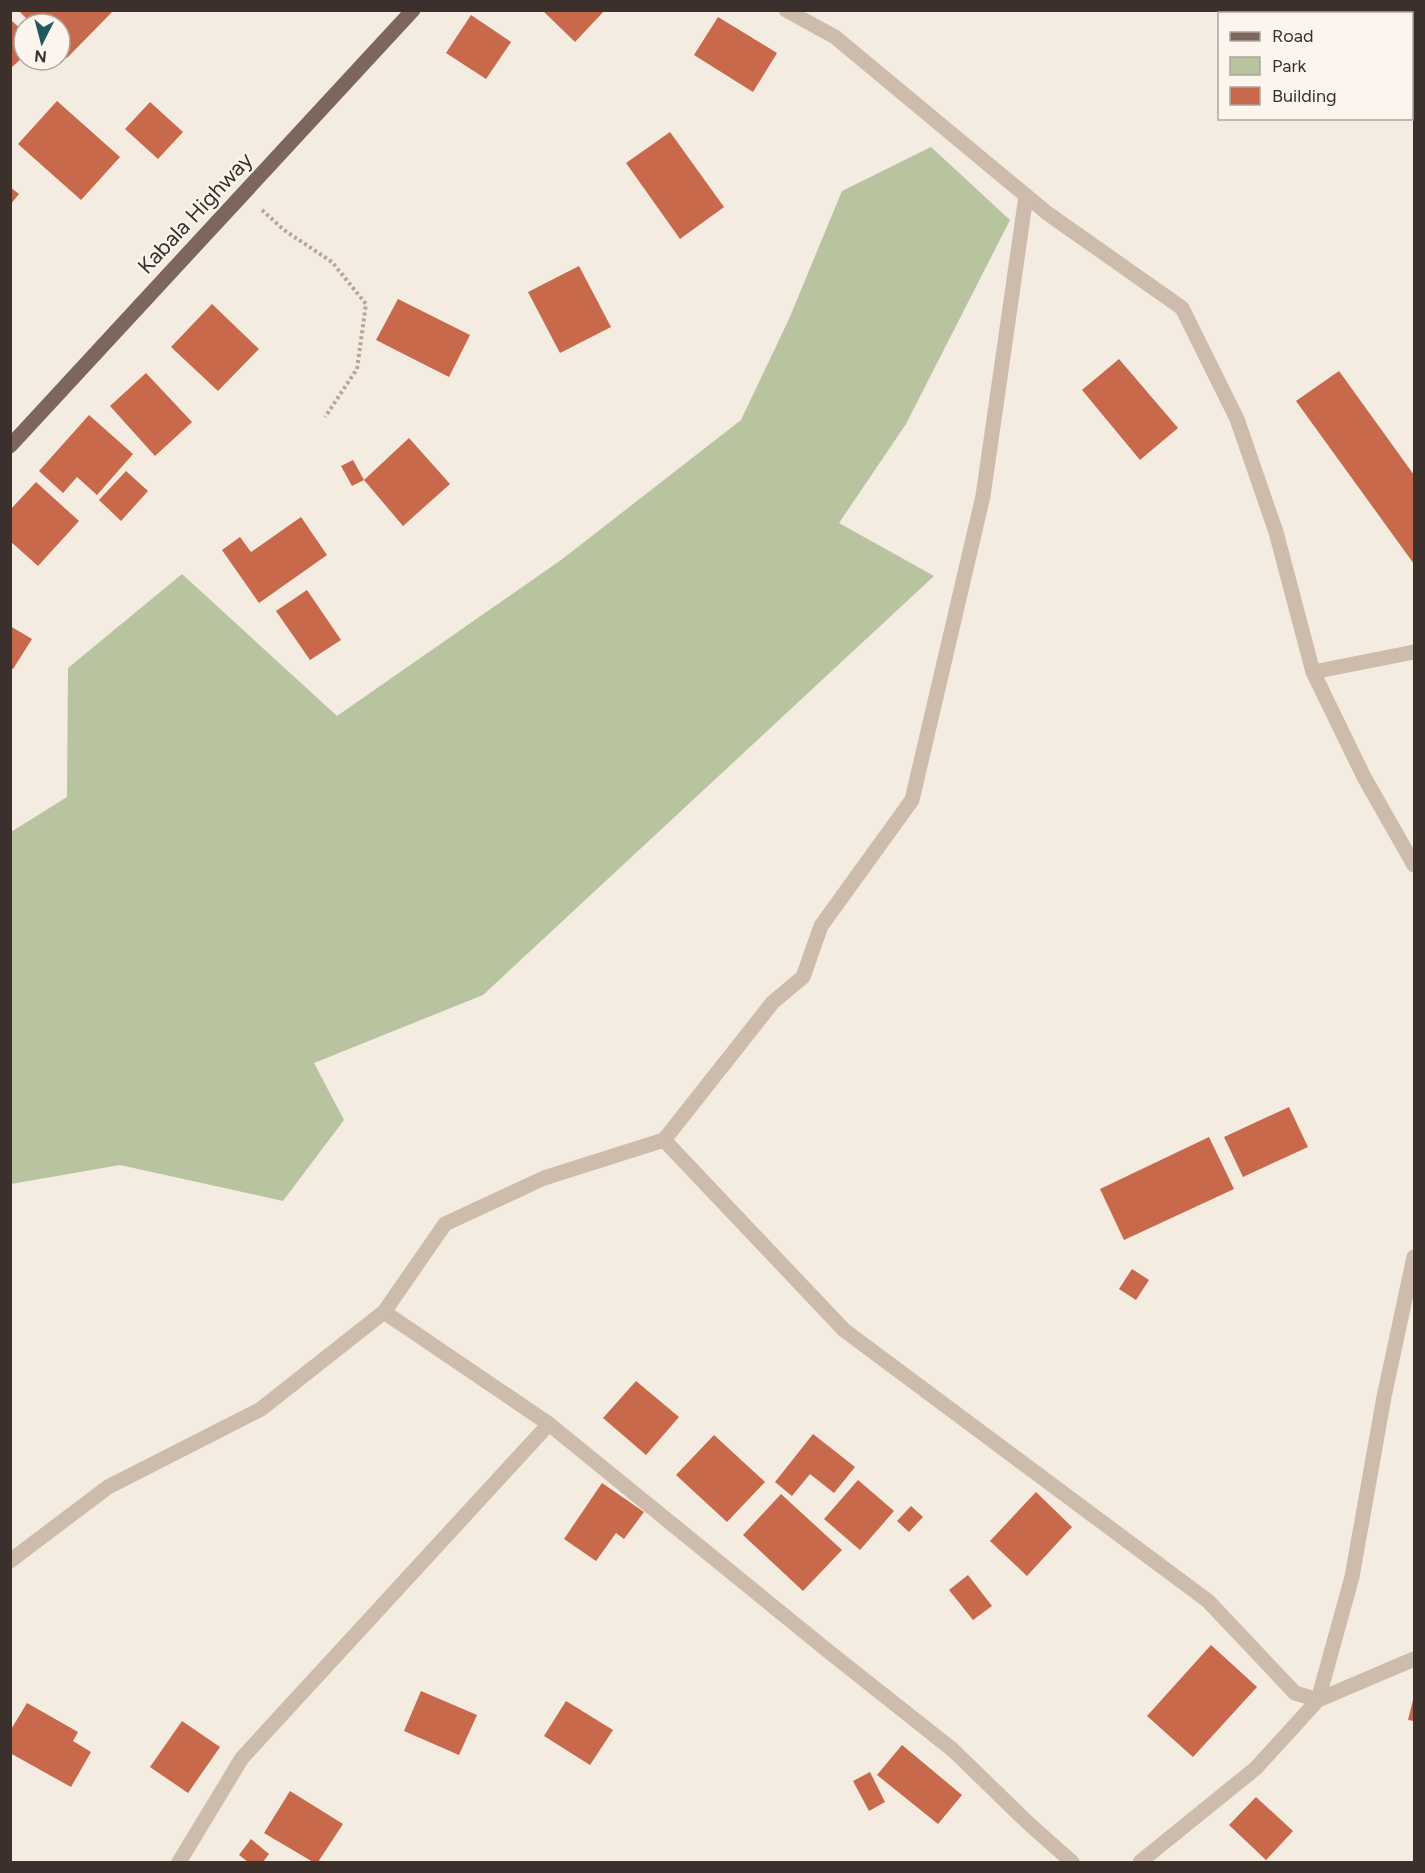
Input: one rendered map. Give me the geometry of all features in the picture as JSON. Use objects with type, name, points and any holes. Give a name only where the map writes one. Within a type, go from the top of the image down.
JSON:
[{"type":"main road","name":"Kabala Highway","points":[[10,446],[413,10]]},
{"type":"street","points":[[786,10],[835,36],[1047,213],[1182,308],[1237,419],[1276,532],[1313,672],[1364,777],[1414,865]]},
{"type":"street","points":[[10,1562],[108,1487],[261,1409],[384,1312],[445,1224],[544,1178],[664,1140],[773,1002],[803,977],[821,926],[912,800],[984,496],[1026,196]]},
{"type":"street","points":[[1313,672],[1414,652]]},
{"type":"street","points":[[664,1140],[844,1330],[1208,1601],[1295,1693],[1318,1700]]},
{"type":"street","points":[[1318,1700],[1353,1576],[1384,1397],[1414,1257]]},
{"type":"street","points":[[384,1312],[549,1424],[953,1750],[1072,1863]]},
{"type":"street","points":[[179,1863],[242,1758],[549,1424]]},
{"type":"street","points":[[1140,1863],[1256,1768],[1318,1700],[1414,1659]]},
{"type":"path","points":[[244,193],[284,230],[332,262],[366,304],[357,369],[325,417]]},
{"type":"green space","points":[[931,147],[1010,220],[906,424],[839,523],[934,576],[483,995],[314,1063],[344,1120],[283,1201],[120,1165],[11,1184],[11,832],[67,797],[68,668],[182,574],[337,716],[561,560],[741,420],[789,319],[842,191]]},
{"type":"building","points":[[18,10],[114,10],[72,53],[72,12],[20,12]]},
{"type":"building","points":[[542,10],[605,10],[575,42]]},
{"type":"building","points":[[471,15],[511,42],[486,79],[446,53]]},
{"type":"building","points":[[718,17],[777,53],[753,92],[694,55]]},
{"type":"building","points":[[10,19],[12,21],[12,67],[10,69]]},
{"type":"building","points":[[57,101],[120,157],[81,200],[18,144]]},
{"type":"building","points":[[150,102],[183,132],[158,159],[125,129]]},
{"type":"building","points":[[670,132],[724,207],[680,239],[626,163]]},
{"type":"building","points":[[10,187],[19,194],[10,205]]},
{"type":"building","points":[[579,266],[611,327],[560,353],[528,292]]},
{"type":"building","points":[[398,299],[470,335],[449,377],[376,340]]},
{"type":"building","points":[[212,304],[259,349],[218,391],[171,347]]},
{"type":"building","points":[[1119,359],[1178,428],[1140,460],[1082,390]]},
{"type":"building","points":[[1339,371],[1414,475],[1414,564],[1296,401]]},
{"type":"building","points":[[146,373],[192,422],[155,456],[110,406]]},
{"type":"building","points":[[89,415],[133,454],[97,495],[77,477],[63,493],[39,471]]},
{"type":"building","points":[[409,438],[450,484],[403,526],[364,480]]},
{"type":"building","points":[[353,460],[364,480],[352,486],[341,466]]},
{"type":"building","points":[[126,471],[148,491],[121,521],[99,500]]},
{"type":"building","points":[[36,482],[79,521],[38,566],[10,541],[10,510]]},
{"type":"building","points":[[301,517],[327,555],[259,603],[222,550],[240,537],[251,552]]},
{"type":"building","points":[[307,590],[341,640],[310,660],[276,611]]},
{"type":"building","points":[[10,626],[32,639],[13,669],[10,668]]},
{"type":"building","points":[[1289,1107],[1308,1147],[1243,1177],[1224,1137]]},
{"type":"building","points":[[1209,1137],[1234,1189],[1124,1240],[1100,1189]]},
{"type":"building","points":[[1132,1269],[1149,1280],[1136,1300],[1119,1289]]},
{"type":"building","points":[[636,1381],[679,1417],[646,1455],[603,1418]]},
{"type":"building","points":[[813,1434],[855,1467],[834,1493],[810,1474],[792,1496],[775,1482]]},
{"type":"building","points":[[714,1435],[765,1482],[727,1522],[676,1475]]},
{"type":"building","points":[[858,1480],[894,1511],[860,1550],[824,1519]]},
{"type":"building","points":[[602,1483],[644,1512],[624,1539],[616,1533],[596,1561],[564,1539]]},
{"type":"building","points":[[1036,1492],[1072,1527],[1027,1576],[990,1541]]},
{"type":"building","points":[[781,1494],[842,1550],[803,1591],[743,1535]]},
{"type":"building","points":[[911,1506],[923,1517],[909,1532],[897,1521]]},
{"type":"building","points":[[968,1575],[992,1606],[973,1620],[949,1590]]},
{"type":"building","points":[[1211,1645],[1257,1687],[1193,1757],[1147,1716]]},
{"type":"building","points":[[421,1691],[477,1715],[459,1755],[404,1731]]},
{"type":"building","points":[[1414,1696],[1414,1721],[1408,1720]]},
{"type":"building","points":[[566,1701],[613,1730],[590,1765],[544,1736]]},
{"type":"building","points":[[27,1703],[78,1732],[73,1741],[91,1752],[71,1787],[10,1753],[10,1731]]},
{"type":"building","points":[[182,1721],[220,1747],[188,1793],[150,1767]]},
{"type":"building","points":[[902,1745],[962,1795],[938,1824],[877,1775]]},
{"type":"building","points":[[870,1772],[885,1802],[869,1811],[853,1781]]},
{"type":"building","points":[[290,1791],[343,1824],[318,1862],[313,1862],[264,1833]]},
{"type":"building","points":[[1256,1797],[1293,1831],[1266,1860],[1229,1825]]},
{"type":"building","points":[[251,1839],[269,1854],[263,1862],[248,1862],[239,1855]]}]
